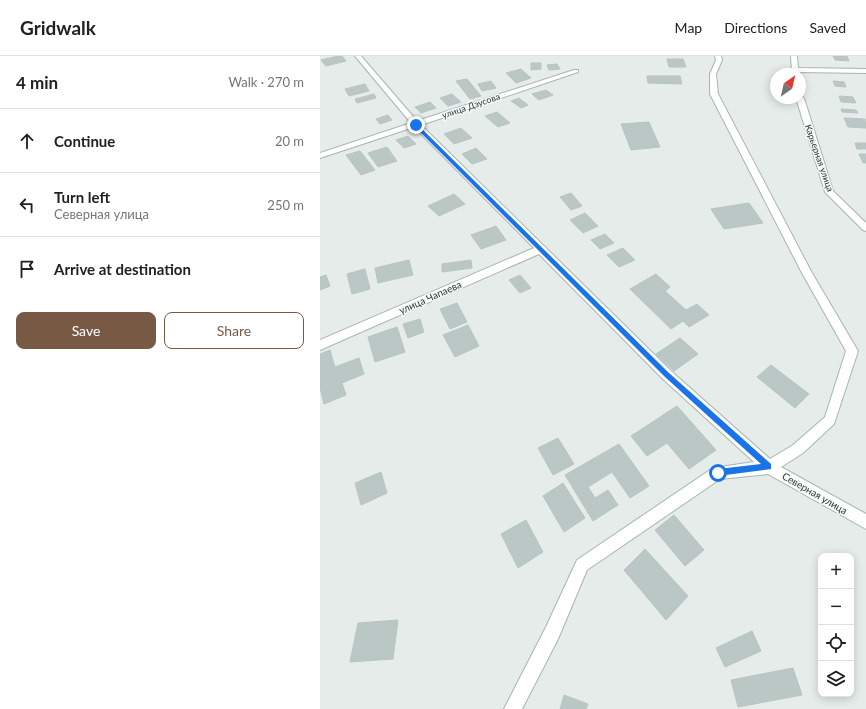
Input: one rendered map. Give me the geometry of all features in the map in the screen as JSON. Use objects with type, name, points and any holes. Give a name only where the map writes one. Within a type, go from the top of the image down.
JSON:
[{"type":"street","name":"Северная улица","points":[[358,56],[416,125],[667,375],[769,466],[866,522]]},
{"type":"street","points":[[513,709],[552,633],[582,565],[718,473],[769,466],[798,449],[830,420],[852,351],[807,273],[714,94],[713,74],[719,60],[718,56]]},
{"type":"street","points":[[794,56],[794,68]]},
{"type":"street","name":"улица Дзусова","points":[[320,156],[576,71]]},
{"type":"street","points":[[806,72],[866,71]]},
{"type":"street","name":"Карьерная улица","points":[[802,104],[829,192],[866,228]]},
{"type":"street","name":"улица Чапаева","points":[[320,345],[541,249]]},
{"type":"building","points":[[342,56],[346,61],[326,66],[321,60]]},
{"type":"building","points":[[833,56],[847,56],[849,61],[835,60]]},
{"type":"building","points":[[667,59],[683,59],[686,67],[669,67]]},
{"type":"building","points":[[531,63],[541,63],[541,69],[531,70]]},
{"type":"building","points":[[557,64],[560,69],[549,70],[547,65]]},
{"type":"building","points":[[521,69],[531,78],[516,83],[506,73]]},
{"type":"building","points":[[647,76],[680,76],[682,84],[648,83]]},
{"type":"building","points":[[467,79],[481,96],[470,99],[456,81]]},
{"type":"building","points":[[491,81],[496,88],[482,91],[478,84]]},
{"type":"building","points":[[833,81],[844,82],[846,87],[835,86]]},
{"type":"building","points":[[365,84],[369,91],[349,96],[345,89]]},
{"type":"building","points":[[546,90],[553,95],[539,100],[532,94]]},
{"type":"building","points":[[374,94],[376,98],[357,103],[355,99]]},
{"type":"building","points":[[452,94],[461,102],[448,106],[440,98]]},
{"type":"building","points":[[839,96],[853,97],[856,103],[841,102]]},
{"type":"building","points":[[519,98],[528,105],[521,108],[511,101]]},
{"type":"building","points":[[430,102],[436,108],[421,113],[415,107]]},
{"type":"building","points":[[841,109],[856,110],[858,113],[842,112]]},
{"type":"building","points":[[497,112],[510,123],[498,127],[485,116]]},
{"type":"building","points":[[388,115],[392,120],[380,124],[376,119]]},
{"type":"building","points":[[844,118],[865,119],[866,128],[848,127]]},
{"type":"building","points":[[649,122],[660,147],[631,150],[621,124]]},
{"type":"building","points":[[461,128],[472,138],[454,144],[444,134]]},
{"type":"building","points":[[408,136],[416,144],[404,148],[396,140]]},
{"type":"building","points":[[855,143],[866,143],[866,149],[857,149]]},
{"type":"building","points":[[387,147],[397,161],[378,167],[368,153]]},
{"type":"building","points":[[476,148],[487,159],[472,164],[462,154]]},
{"type":"building","points":[[360,151],[375,170],[361,175],[346,155]]},
{"type":"building","points":[[859,154],[866,154],[866,163],[863,163]]},
{"type":"building","points":[[571,193],[582,206],[571,210],[560,197]]},
{"type":"building","points":[[454,194],[465,204],[439,216],[428,206]]},
{"type":"building","points":[[749,203],[763,223],[724,229],[711,209]]},
{"type":"building","points":[[585,213],[598,226],[583,233],[570,220]]},
{"type":"building","points":[[496,226],[506,240],[481,249],[471,235]]},
{"type":"building","points":[[605,234],[614,243],[600,249],[591,240]]},
{"type":"building","points":[[623,248],[635,260],[619,267],[607,255]]},
{"type":"building","points":[[409,260],[413,275],[378,283],[375,268]]},
{"type":"building","points":[[471,260],[472,268],[442,272],[442,264]]},
{"type":"building","points":[[365,269],[370,289],[352,294],[347,274]]},
{"type":"building","points":[[656,274],[670,287],[665,291],[686,310],[697,304],[709,315],[689,327],[683,321],[671,329],[630,289]]},
{"type":"building","points":[[326,275],[330,286],[320,290],[320,277]]},
{"type":"building","points":[[520,275],[531,288],[520,293],[509,280]]},
{"type":"building","points":[[457,303],[467,322],[450,329],[440,309]]},
{"type":"building","points":[[420,319],[424,332],[408,338],[403,324]]},
{"type":"building","points":[[468,325],[479,346],[455,357],[443,335]]},
{"type":"building","points":[[397,327],[405,352],[375,362],[368,337]]},
{"type":"building","points":[[680,338],[698,354],[674,371],[656,354]]},
{"type":"building","points":[[330,350],[335,367],[359,358],[364,374],[342,383],[346,395],[324,404],[320,388],[320,354]]},
{"type":"building","points":[[771,365],[809,394],[795,408],[757,377]]},
{"type":"building","points":[[677,406],[716,450],[689,469],[667,443],[647,456],[631,436]]},
{"type":"building","points":[[558,438],[574,464],[553,475],[538,448]]},
{"type":"building","points":[[619,444],[649,486],[630,498],[612,472],[588,487],[595,498],[608,490],[618,505],[593,521],[565,475]]},
{"type":"building","points":[[381,472],[387,493],[361,505],[355,483]]},
{"type":"building","points":[[563,483],[585,518],[564,532],[543,496]]},
{"type":"building","points":[[674,515],[704,550],[685,566],[655,530]]},
{"type":"building","points":[[526,520],[543,552],[518,568],[501,534]]},
{"type":"building","points":[[645,549],[688,596],[666,620],[624,570]]},
{"type":"building","points":[[398,620],[393,659],[350,662],[358,623]]},
{"type":"building","points":[[752,631],[761,651],[725,667],[716,648]]},
{"type":"building","points":[[793,668],[802,695],[738,707],[731,680]]},
{"type":"building","points":[[564,695],[588,704],[586,709],[560,709]]},
{"type":"route","points":[[416,125],[667,375],[769,466],[718,473]]}]
